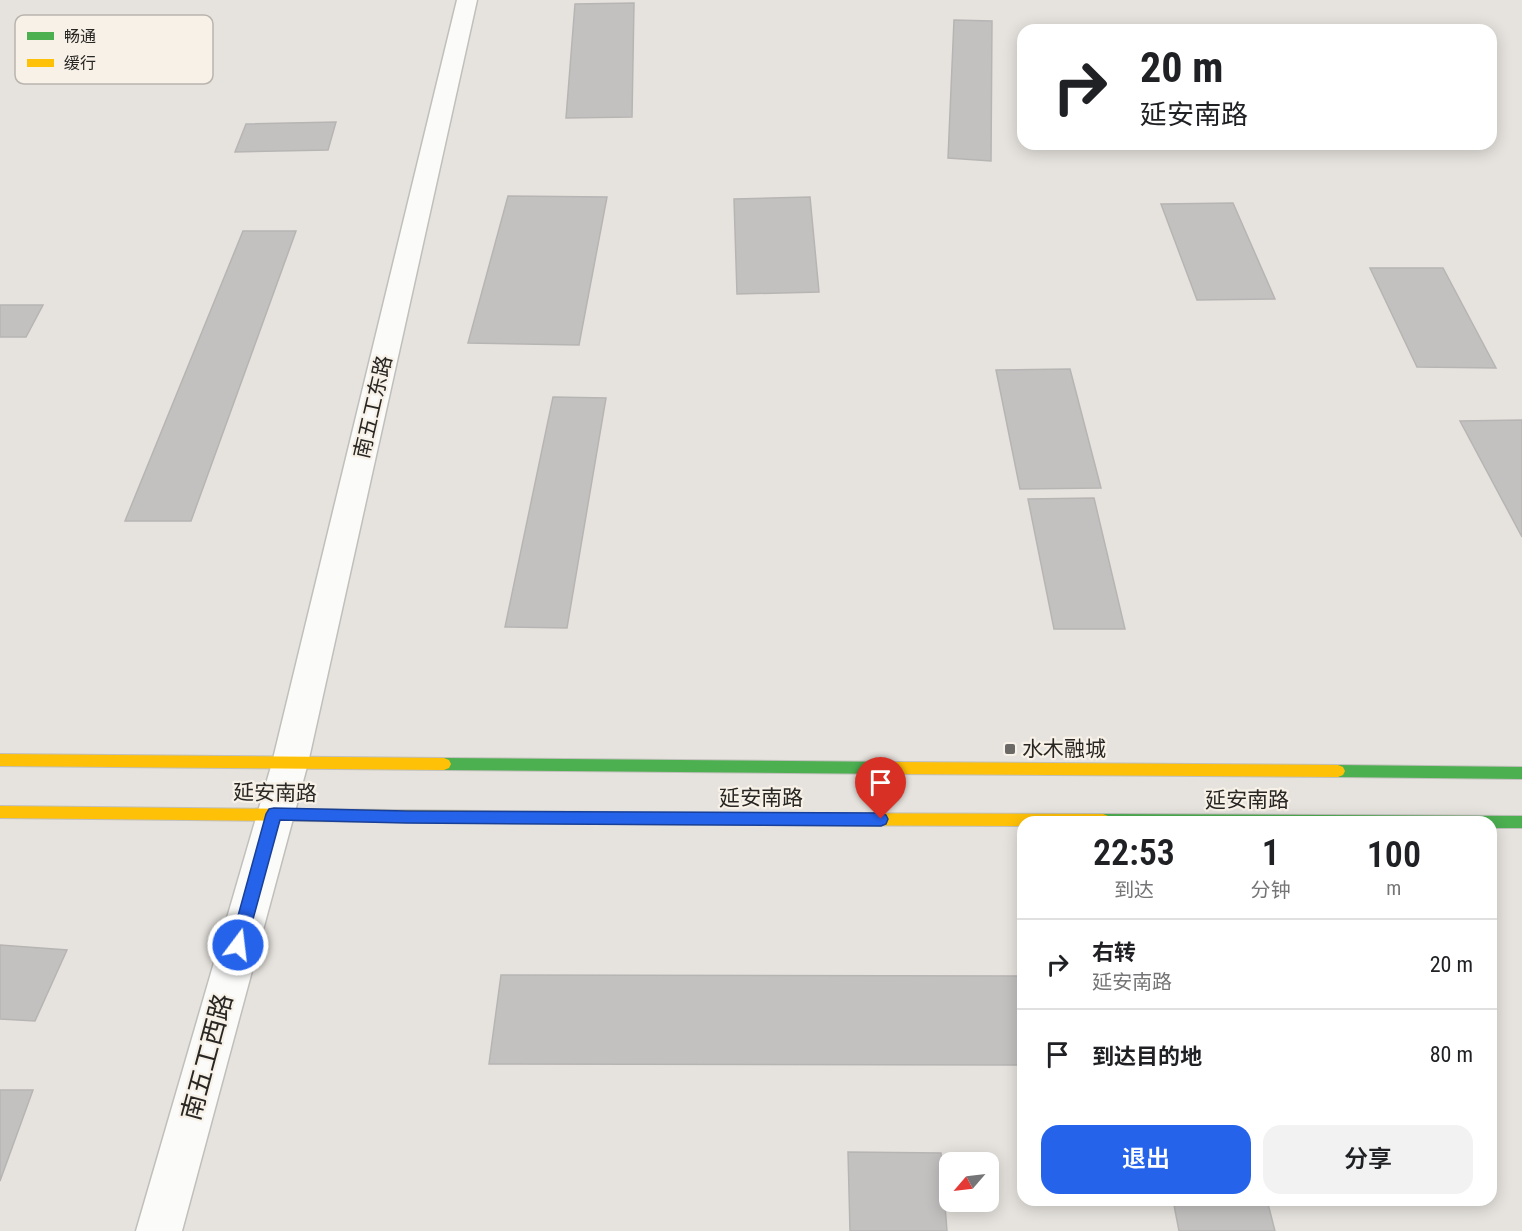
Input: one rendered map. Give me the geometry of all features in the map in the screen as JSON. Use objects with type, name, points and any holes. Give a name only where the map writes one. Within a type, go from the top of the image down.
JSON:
[{"type":"main road","name":"延安南路","points":[[0,760],[1522,773]]},
{"type":"main road","name":"延安南路","points":[[0,812],[417,817],[1017,820]]},
{"type":"main road","name":"延安南路","points":[[1497,822],[1522,822]]},
{"type":"street","name":"南五工东路","points":[[274,814],[290,763],[467,0]]},
{"type":"street","name":"南五工西路","points":[[159,1231],[274,814]]},
{"type":"building","points":[[634,3],[632,117],[566,118],[575,4]]},
{"type":"building","points":[[954,20],[992,21],[991,161],[948,158]]},
{"type":"building","points":[[336,122],[328,150],[235,152],[246,124]]},
{"type":"building","points":[[508,196],[607,197],[579,345],[468,343]]},
{"type":"building","points":[[810,197],[819,292],[737,294],[734,199]]},
{"type":"building","points":[[1233,203],[1275,299],[1197,300],[1161,204]]},
{"type":"building","points":[[243,231],[296,231],[191,521],[125,521]]},
{"type":"building","points":[[1370,268],[1443,268],[1496,368],[1417,367]]},
{"type":"building","points":[[0,305],[43,305],[26,337],[0,337]]},
{"type":"building","points":[[1070,369],[1101,488],[1020,489],[996,370]]},
{"type":"building","points":[[553,397],[606,398],[567,628],[505,627]]},
{"type":"building","points":[[1522,420],[1522,537],[1460,421]]},
{"type":"building","points":[[1094,498],[1125,629],[1054,629],[1028,499]]},
{"type":"building","points":[[0,945],[67,950],[35,1021],[0,1019]]},
{"type":"building","points":[[501,975],[1017,976],[1017,1065],[489,1064]]},
{"type":"building","points":[[0,1090],[33,1090],[0,1181]]},
{"type":"building","points":[[848,1152],[939,1153],[939,1212],[946,1212],[947,1231],[850,1231]]},
{"type":"building","points":[[1174,1206],[1269,1206],[1275,1231],[1179,1231]]},
{"type":"traffic: fast","points":[[444,764],[896,768]]},
{"type":"traffic: fast","points":[[1338,771],[1522,773]]},
{"type":"traffic: fast","points":[[485,817],[756,819]]},
{"type":"traffic: fast","points":[[1497,822],[1522,822]]},
{"type":"traffic: slow","points":[[0,760],[444,764]]},
{"type":"traffic: slow","points":[[896,768],[1338,771]]},
{"type":"traffic: slow","points":[[0,812],[485,817]]},
{"type":"traffic: slow","points":[[756,819],[1017,820]]},
{"type":"place","name":"水木融城","points":[[1010,749]]},
{"type":"route","points":[[238,945],[274,814],[406,817],[881,819]]}]
